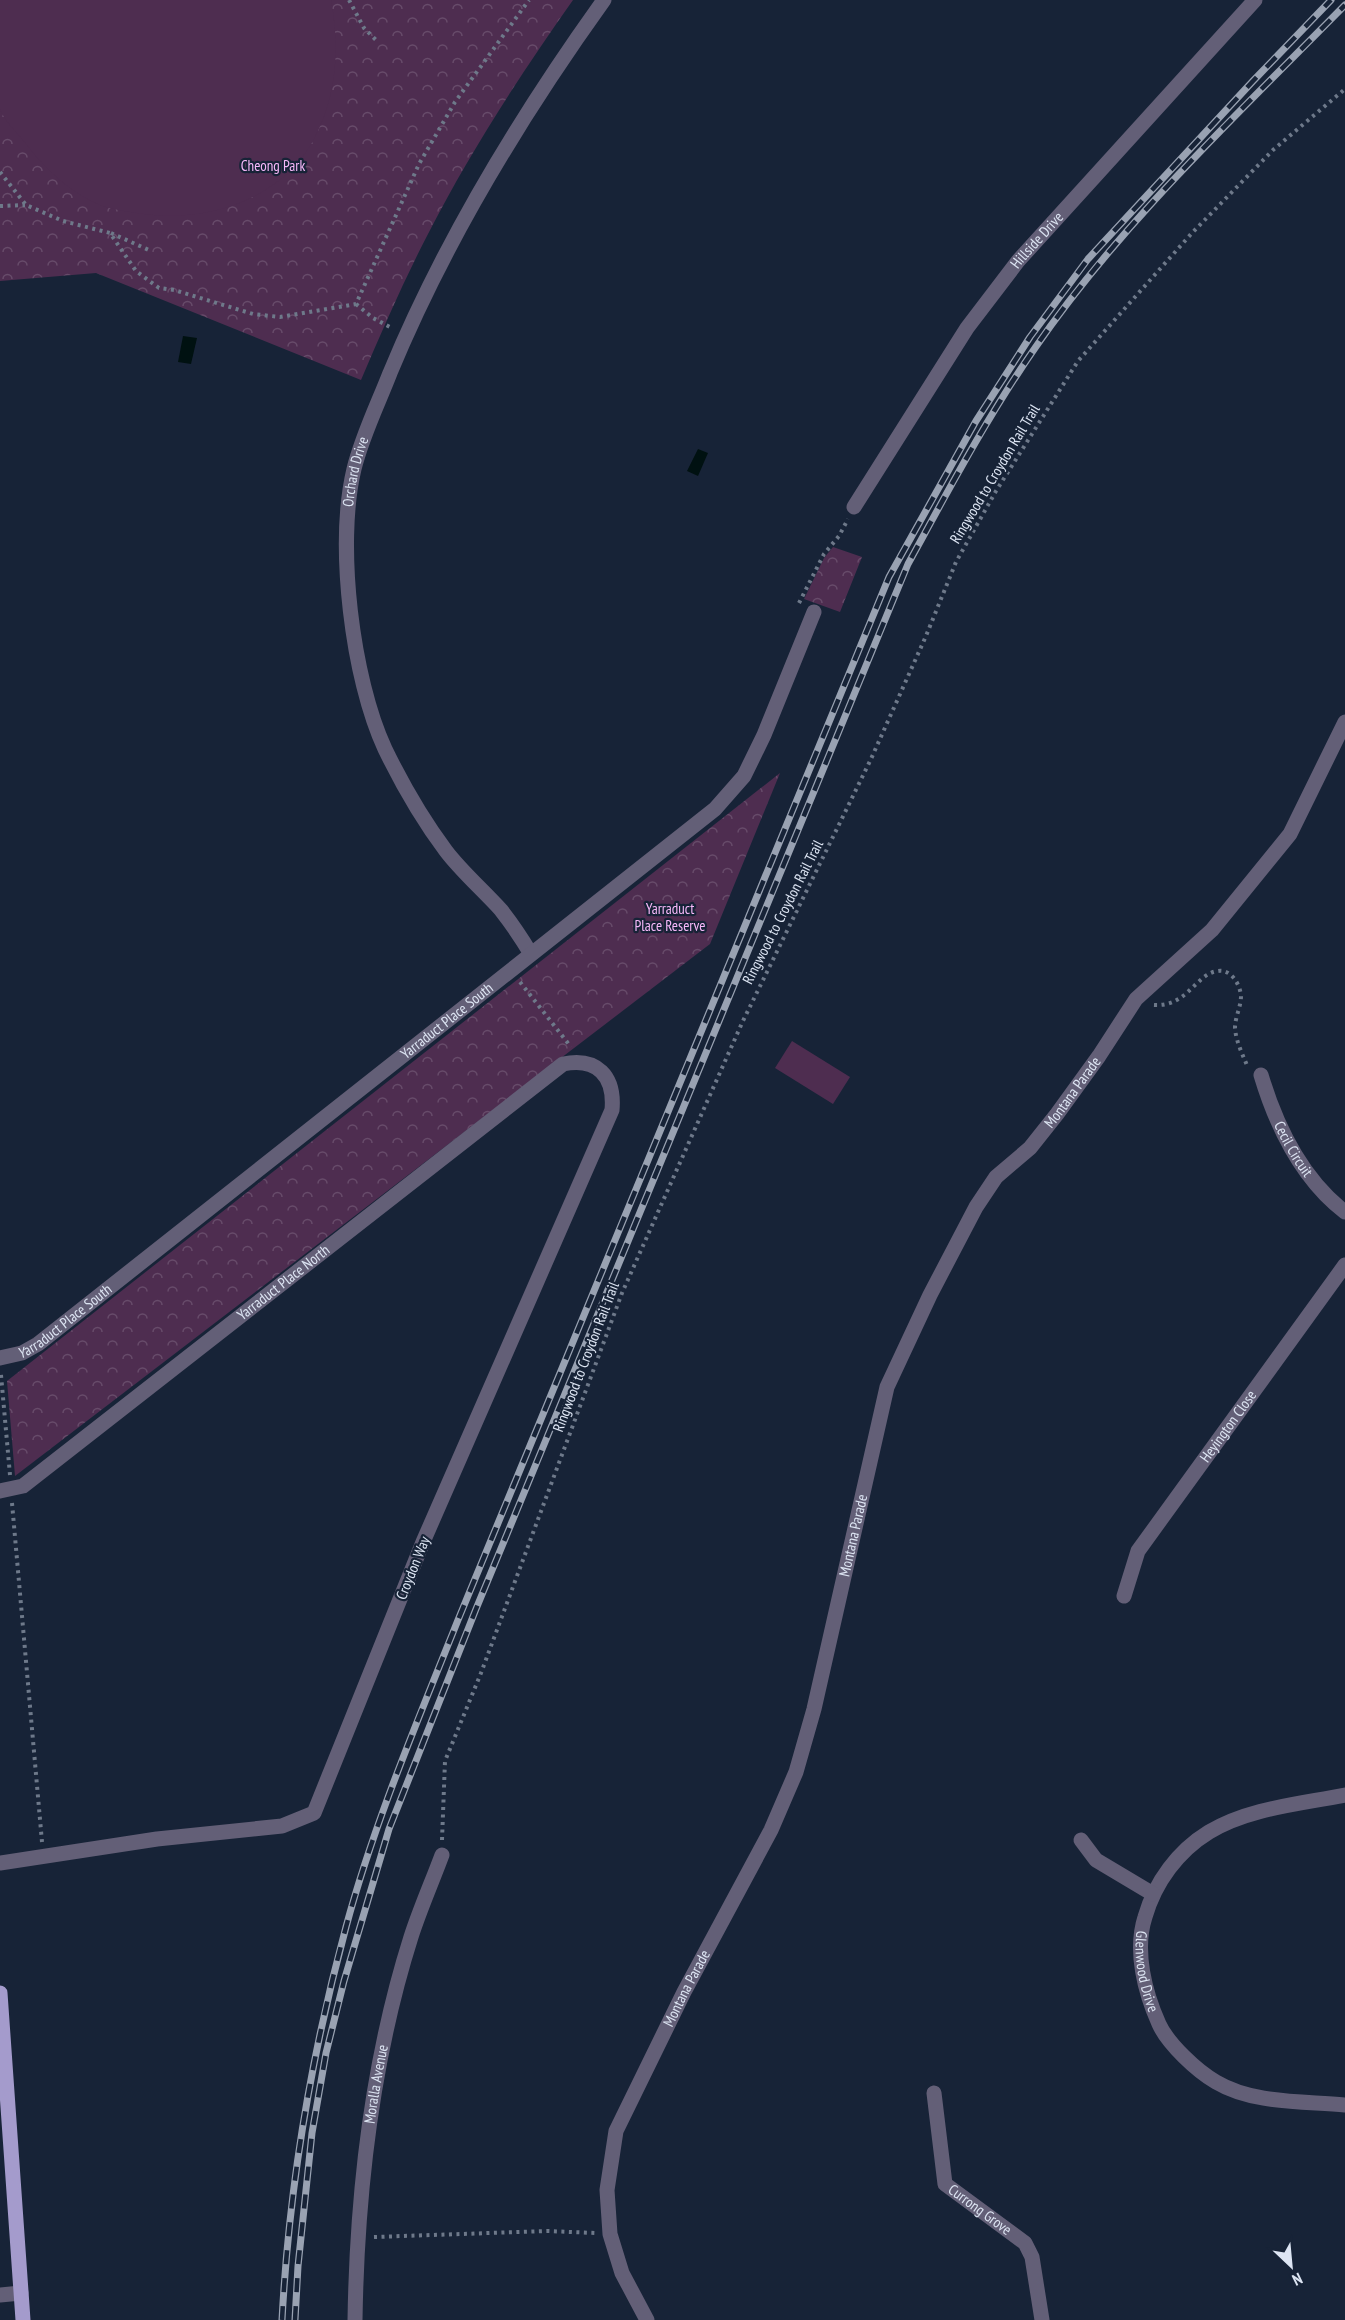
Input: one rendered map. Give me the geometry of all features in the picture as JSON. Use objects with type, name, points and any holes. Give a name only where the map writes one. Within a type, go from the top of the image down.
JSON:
[{"type":"main road","points":[[0,1994],[23,2320]]},
{"type":"street","name":"Orchard Drive","points":[[531,954],[502,911],[446,851],[410,796],[384,746],[365,693],[351,618],[347,569],[348,514],[354,469],[376,409],[422,300],[517,126],[604,0]]},
{"type":"street","name":"Hillside Drive","points":[[854,507],[967,328],[1018,261],[1255,0]]},
{"type":"street","name":"Yarraduct Place South","points":[[0,1358],[22,1353],[38,1344],[715,809],[744,776],[765,735],[814,612]]},
{"type":"street","name":"Montana Parade","points":[[647,2320],[622,2273],[610,2234],[607,2190],[616,2131],[684,1992],[771,1830],[796,1772],[814,1709],[887,1387],[976,1207],[996,1177],[1030,1148],[1057,1114],[1136,999],[1212,930],[1290,834],[1345,722]]},
{"type":"street","name":"Yarraduct Place North","points":[[5,1490],[23,1486],[570,1062]]},
{"type":"street","name":"Croydon Way","points":[[0,1863],[157,1839],[282,1826],[314,1813],[423,1542],[612,1110],[614,1095],[611,1083],[603,1072],[590,1065],[570,1062]]},
{"type":"street","name":"Cecil Circuit","points":[[1261,1075],[1270,1105],[1282,1132],[1308,1172],[1345,1212]]},
{"type":"street","name":"Heyington Close","points":[[1124,1596],[1138,1551],[1345,1265]]},
{"type":"street","name":"Glenwood Drive","points":[[1345,1795],[1234,1819],[1187,1848],[1169,1868],[1153,1894],[1144,1919],[1141,1950],[1145,1982],[1160,2026],[1182,2054],[1216,2082],[1252,2097],[1345,2105]]},
{"type":"street","points":[[1081,1840],[1096,1860],[1153,1894]]},
{"type":"street","name":"Moralla Avenue","points":[[354,2320],[358,2238],[367,2139],[379,2064],[411,1937],[442,1855]]},
{"type":"street","name":"Currong Grove","points":[[934,2093],[945,2184],[1025,2243],[1032,2257],[1041,2320]]},
{"type":"street","points":[[0,2295],[21,2293]]},
{"type":"path","points":[[349,0],[364,28],[378,42]]},
{"type":"path","points":[[356,304],[419,164],[455,102],[529,0]]},
{"type":"path","name":"Ringwood to Croydon Rail Trail","points":[[442,1855],[445,1761],[481,1673],[622,1293],[742,1023],[872,759],[956,562],[996,491],[1078,361],[1192,233],[1273,150],[1345,90]]},
{"type":"path","points":[[0,172],[26,205]]},
{"type":"path","points":[[0,206],[26,205],[63,221],[110,233],[151,251]]},
{"type":"path","points":[[110,233],[136,271],[159,288],[174,290],[253,314],[280,317],[356,304],[373,318],[390,327]]},
{"type":"path","points":[[814,612],[798,604],[824,554],[839,536],[854,507]]},
{"type":"path","points":[[510,970],[568,1041],[570,1062]]},
{"type":"path","points":[[1136,999],[1152,1005],[1164,1006],[1179,1000],[1210,974],[1218,970],[1227,972],[1236,982],[1241,995],[1235,1021],[1239,1045],[1248,1068],[1253,1074],[1261,1075]]},
{"type":"path","points":[[0,1365],[5,1490],[43,1855]]},
{"type":"path","points":[[358,2238],[548,2231],[610,2234]]},
{"type":"green space","name":"Cheong Park","points":[[0,0],[573,0],[496,114],[444,203],[401,288],[361,380],[96,273],[0,281]]},
{"type":"green space","points":[[0,0],[331,0],[336,54],[332,90],[321,124],[313,141],[299,161],[282,178],[262,192],[240,203],[217,210],[168,216],[128,212],[100,205],[79,194],[51,172],[8,122],[0,109]]},
{"type":"green space","points":[[833,547],[862,557],[840,612],[804,599],[824,558]]},
{"type":"green space","name":"Yarraduct Place Reserve","points":[[780,773],[710,944],[15,1476],[7,1381]]},
{"type":"green space","points":[[792,1041],[850,1077],[833,1104],[775,1068]]},
{"type":"shaded area","points":[[183,336],[197,338],[191,364],[178,362]]},
{"type":"shaded area","points":[[698,449],[708,453],[698,476],[687,471]]},
{"type":"railway","points":[[282,2320],[296,2171],[312,2073],[333,1975],[370,1849],[458,1620],[889,577],[976,421],[1030,337],[1088,259],[1331,0]]},
{"type":"railway","points":[[295,2320],[298,2266],[312,2133],[326,2053],[344,1981],[389,1829],[476,1609],[908,564],[1001,401],[1068,302],[1104,257],[1182,170],[1345,5]]}]
